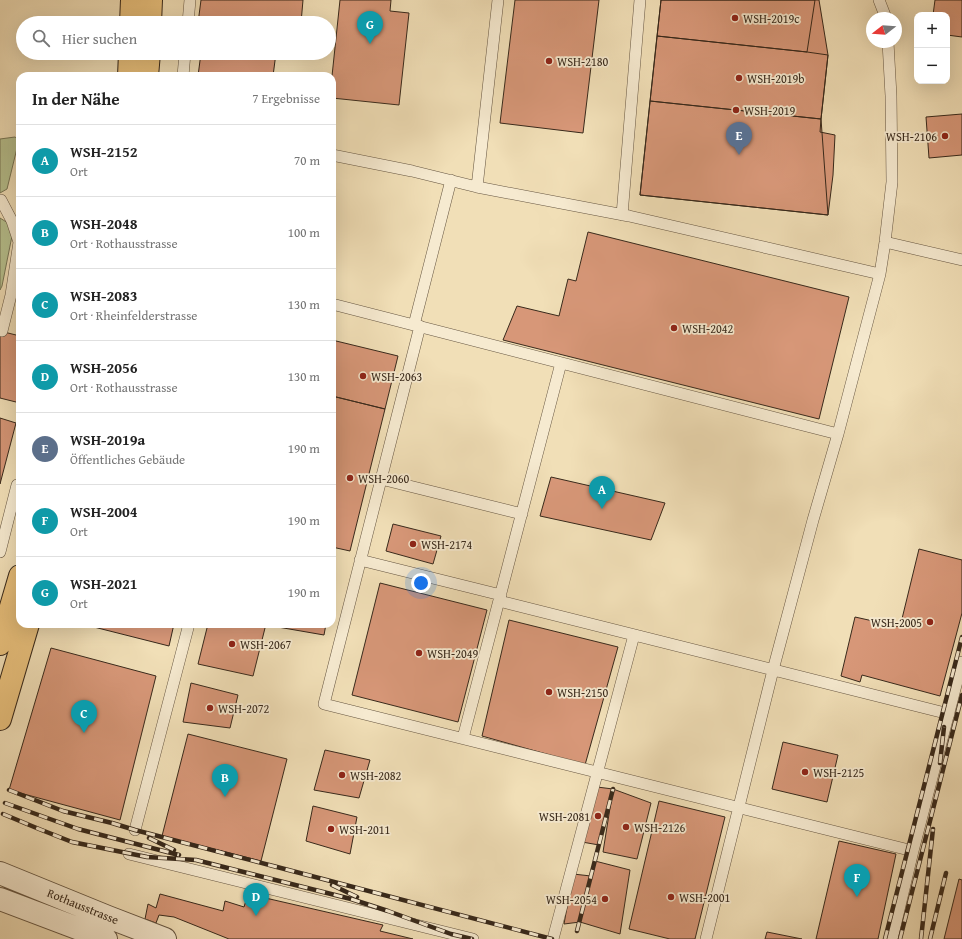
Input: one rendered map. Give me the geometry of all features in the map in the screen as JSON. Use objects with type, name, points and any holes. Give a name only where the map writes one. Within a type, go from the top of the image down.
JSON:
[{"type":"main road","points":[[131,16],[132,0]]},
{"type":"main road","points":[[150,16],[151,0]]},
{"type":"main road","points":[[128,72],[129,60]]},
{"type":"main road","points":[[147,72],[148,60]]},
{"type":"main road","points":[[0,644],[16,590]]},
{"type":"main road","points":[[0,720],[27,628]]},
{"type":"street","name":"Rothausstrasse","points":[[0,873],[165,939]]},
{"type":"street","name":"Rothausstrasse","points":[[0,899],[106,939]]},
{"type":"lane","points":[[189,16],[190,0]]},
{"type":"lane","points":[[477,187],[498,0]]},
{"type":"lane","points":[[622,215],[640,0]]},
{"type":"lane","points":[[879,0],[884,12]]},
{"type":"lane","points":[[706,939],[740,808],[773,670],[880,274],[892,182],[891,96],[888,48]]},
{"type":"lane","points":[[183,72],[184,60]]},
{"type":"lane","points":[[336,156],[412,171],[477,187],[622,215],[880,274]]},
{"type":"lane","points":[[451,180],[381,479],[324,704],[913,852]]},
{"type":"lane","points":[[1,200],[12,221],[16,233]]},
{"type":"lane","points":[[885,242],[962,260]]},
{"type":"lane","points":[[2,331],[4,305],[11,295],[16,262]]},
{"type":"lane","points":[[336,305],[838,434]]},
{"type":"lane","points":[[463,738],[561,363]]},
{"type":"lane","points":[[381,479],[522,514]]},
{"type":"lane","points":[[0,552],[2,538],[16,489]]},
{"type":"lane","points":[[360,560],[634,635],[949,714]]},
{"type":"lane","points":[[135,830],[188,628]]},
{"type":"lane","points":[[553,939],[634,635]]},
{"type":"lane","points":[[892,939],[962,662]]},
{"type":"lane","points":[[129,854],[473,939]]},
{"type":"green space","points":[[16,138],[16,152],[7,189],[0,193],[0,139]]},
{"type":"green space","points":[[0,218],[8,223],[12,236],[0,290]]},
{"type":"building","points":[[201,0],[303,0],[302,16],[199,16]]},
{"type":"building","points":[[340,0],[391,0],[390,11],[409,13],[399,105],[336,98],[336,72],[332,72],[334,60],[336,60],[336,38]]},
{"type":"building","name":"WSH-2180","points":[[515,0],[599,0],[583,133],[500,123]]},
{"type":"building","name":"WSH-2019c","points":[[661,0],[815,0],[807,52],[657,36]]},
{"type":"building","name":"WSH-2019","points":[[661,0],[819,0],[828,55],[821,119],[828,215],[640,195]]},
{"type":"building","points":[[935,0],[962,0],[962,37],[950,35],[950,12],[933,12]]},
{"type":"building","name":"WSH-2019b","points":[[657,36],[828,55],[821,119],[650,101]]},
{"type":"building","points":[[200,60],[275,60],[274,72],[199,72]]},
{"type":"building","points":[[650,101],[821,119],[820,132],[835,135],[833,175],[828,215],[640,195]]},
{"type":"building","name":"WSH-2106","points":[[962,114],[962,155],[929,158],[926,117]]},
{"type":"building","name":"WSH-2042","points":[[588,232],[849,297],[819,419],[503,340],[517,306],[559,316],[568,279],[576,281]]},
{"type":"building","points":[[0,331],[16,335],[16,402],[0,398]]},
{"type":"building","name":"WSH-2063","points":[[336,341],[398,356],[385,409],[336,397]]},
{"type":"building","name":"WSH-2060","points":[[336,397],[385,409],[350,551],[336,548]]},
{"type":"building","points":[[0,418],[16,423],[0,484]]},
{"type":"building","points":[[551,477],[665,503],[651,540],[540,516]]},
{"type":"building","name":"WSH-2174","points":[[393,524],[441,536],[433,564],[386,551]]},
{"type":"building","name":"WSH-2005","points":[[919,549],[962,560],[962,613],[940,696],[862,675],[860,682],[841,676],[855,617],[900,627]]},
{"type":"building","name":"WSH-2049","points":[[380,583],[487,610],[458,722],[352,695]]},
{"type":"building","name":"WSH-2150","points":[[509,620],[618,647],[585,765],[482,736]]},
{"type":"building","points":[[98,628],[173,628],[169,646]]},
{"type":"building","name":"WSH-2067","points":[[207,628],[265,628],[253,676],[198,664]]},
{"type":"building","points":[[284,628],[325,628],[324,635]]},
{"type":"building","points":[[51,648],[156,676],[120,820],[9,790]]},
{"type":"building","name":"WSH-2072","points":[[191,683],[238,695],[230,728],[183,722]]},
{"type":"building","points":[[188,734],[287,759],[261,861],[162,836]]},
{"type":"building","name":"WSH-2125","points":[[783,742],[838,755],[827,802],[772,789]]},
{"type":"building","name":"WSH-2082","points":[[325,750],[370,760],[359,798],[314,790]]},
{"type":"building","name":"WSH-2081","points":[[597,787],[613,789],[599,845],[582,842]]},
{"type":"building","name":"WSH-2126","points":[[613,789],[651,803],[637,859],[603,852]]},
{"type":"building","name":"WSH-2001","points":[[659,801],[725,817],[695,939],[670,939],[629,929]]},
{"type":"building","name":"WSH-2011","points":[[313,806],[357,817],[350,854],[306,841]]},
{"type":"building","points":[[839,841],[896,854],[878,939],[816,939]]},
{"type":"building","name":"WSH-2054","points":[[595,861],[630,870],[620,934],[580,922]]},
{"type":"building","points":[[573,874],[591,876],[580,922],[564,924]]},
{"type":"building","points":[[959,879],[962,880],[962,939],[944,939]]},
{"type":"building","points":[[160,894],[223,911],[225,901],[244,907],[248,894],[383,925],[380,931],[413,939],[229,939],[174,917],[159,915],[156,923],[145,919],[148,904],[156,908]]},
{"type":"building","points":[[767,932],[802,939],[765,939]]},
{"type":"railway","points":[[885,939],[962,637]]},
{"type":"railway","points":[[900,939],[962,695]]},
{"type":"railway","points":[[940,763],[944,727]]},
{"type":"railway","points":[[577,931],[613,789]]},
{"type":"railway","points":[[9,790],[63,811],[552,939]]},
{"type":"railway","points":[[5,803],[78,829],[179,855]]},
{"type":"railway","points":[[3,814],[72,842],[147,857],[196,860],[351,899],[451,934],[472,939]]},
{"type":"railway","points":[[921,939],[933,829]]},
{"type":"railway","points":[[149,838],[174,850]]},
{"type":"railway","points":[[930,939],[946,873]]},
{"type":"railway","points":[[332,885],[357,897]]},
{"type":"place","name":"WSH-2019c","points":[[735,18]]},
{"type":"place","name":"WSH-2021","points":[[370,44]]},
{"type":"place","name":"WSH-2180","points":[[549,61]]},
{"type":"place","name":"WSH-2019b","points":[[739,78]]},
{"type":"place","name":"WSH-2019","points":[[736,110]]},
{"type":"place","name":"WSH-2106","points":[[945,136]]},
{"type":"place","name":"WSH-2019a","points":[[739,155]]},
{"type":"place","name":"WSH-2042","points":[[674,328]]},
{"type":"place","name":"WSH-2063","points":[[363,376]]},
{"type":"place","name":"WSH-2060","points":[[350,478]]},
{"type":"place","name":"WSH-2152","points":[[602,509]]},
{"type":"place","name":"WSH-2174","points":[[413,544]]},
{"type":"place","name":"WSH-2005","points":[[930,622]]},
{"type":"place","name":"WSH-2067","points":[[232,644]]},
{"type":"place","name":"WSH-2049","points":[[419,653]]},
{"type":"place","name":"WSH-2150","points":[[549,692]]},
{"type":"place","name":"WSH-2072","points":[[210,708]]},
{"type":"place","name":"WSH-2083","points":[[84,733]]},
{"type":"place","name":"WSH-2125","points":[[805,772]]},
{"type":"place","name":"WSH-2082","points":[[342,775]]},
{"type":"place","name":"WSH-2048","points":[[225,797]]},
{"type":"place","name":"WSH-2081","points":[[598,816]]},
{"type":"place","name":"WSH-2126","points":[[626,827]]},
{"type":"place","name":"WSH-2011","points":[[331,829]]},
{"type":"place","name":"WSH-2001","points":[[671,897]]},
{"type":"place","name":"WSH-2004","points":[[857,897]]},
{"type":"place","name":"WSH-2054","points":[[605,899]]},
{"type":"place","name":"WSH-2056","points":[[256,916]]}]
